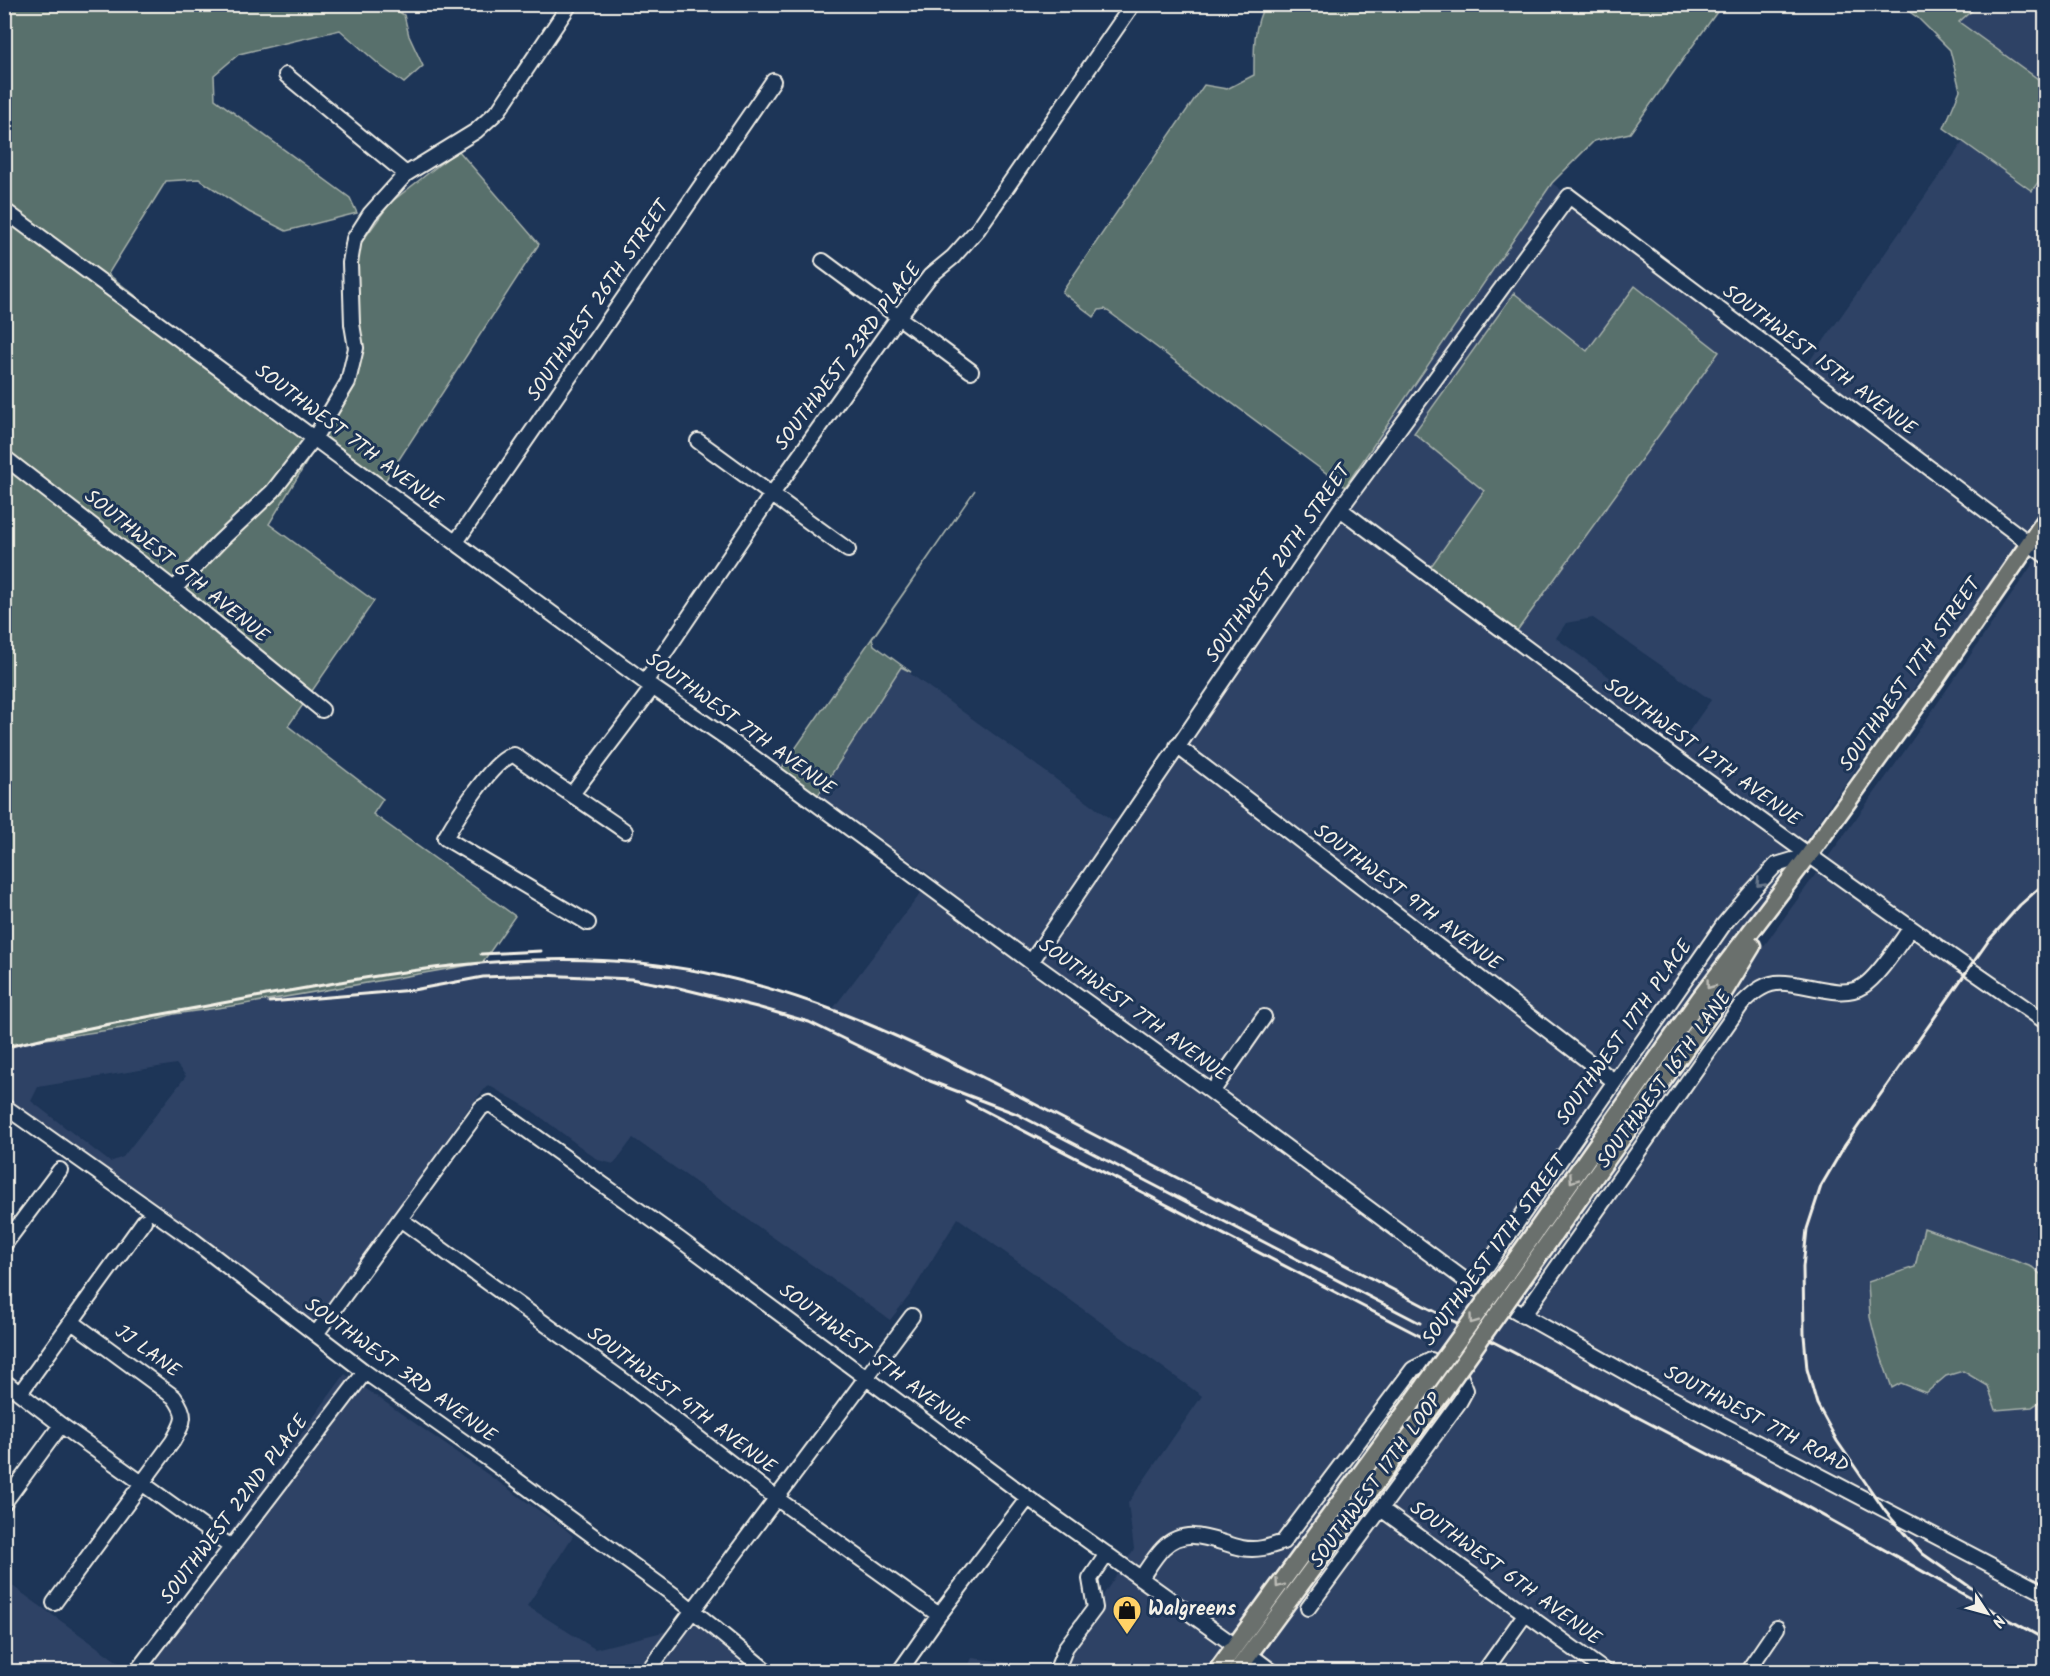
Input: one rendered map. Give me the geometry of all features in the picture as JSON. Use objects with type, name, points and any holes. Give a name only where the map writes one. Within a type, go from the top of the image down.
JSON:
[{"type":"main road","name":"SOUTHWEST 17TH STREET","points":[[1216,1671],[1426,1384],[1514,1277],[1714,1008],[1809,855],[1935,680],[2046,519]]},
{"type":"main road","name":"SOUTHWEST 17TH STREET","points":[[1236,1671],[1442,1392],[1514,1277]]},
{"type":"street","points":[[174,589],[273,491],[315,437],[348,382],[356,348],[352,324],[350,263],[354,239],[370,214],[406,174],[476,131],[499,110],[570,4]]},
{"type":"street","name":"SOUTHWEST 23RD PLACE","points":[[572,794],[649,684],[772,494],[898,316],[930,276],[954,257],[978,229],[1133,4]]},
{"type":"street","points":[[286,75],[406,174]]},
{"type":"street","name":"SOUTHWEST 26TH STREET","points":[[456,542],[773,81]]},
{"type":"street","name":"SOUTHWEST 20TH STREET","points":[[1031,962],[1340,509],[1569,196]]},
{"type":"street","name":"SOUTHWEST 15TH AVENUE","points":[[1569,196],[2046,556]]},
{"type":"street","name":"SOUTHWEST 7TH AVENUE","points":[[4,210],[649,684],[734,743],[1454,1270]]},
{"type":"street","points":[[823,261],[971,371]]},
{"type":"street","points":[[698,441],[848,550]]},
{"type":"street","name":"SOUTHWEST 6TH AVENUE","points":[[4,458],[174,589],[322,710]]},
{"type":"street","name":"SOUTHWEST 12TH AVENUE","points":[[1340,509],[1910,929],[2046,1022]]},
{"type":"street","name":"SOUTHWEST 9TH AVENUE","points":[[1177,746],[1614,1081]]},
{"type":"street","points":[[588,923],[445,838],[464,807],[492,770],[507,756],[514,755],[552,783],[626,831]]},
{"type":"street","name":"SOUTHWEST 17TH PLACE","points":[[1473,1286],[1724,924],[1776,866],[1809,855]]},
{"type":"street","name":"SOUTHWEST 16TH LANE","points":[[1523,1316],[1741,1005],[1756,990],[1776,983],[1844,991],[1863,987],[1910,929]]},
{"type":"street","points":[[1212,1092],[1264,1017]]},
{"type":"street","name":"SOUTHWEST 5TH AVENUE","points":[[400,1219],[482,1108],[489,1103],[660,1225],[1028,1498],[1234,1645]]},
{"type":"street","name":"SOUTHWEST 3RD AVENUE","points":[[4,1106],[189,1237],[365,1371],[692,1610],[768,1671]]},
{"type":"street","points":[[4,1245],[60,1170]]},
{"type":"street","points":[[316,1334],[400,1219]]},
{"type":"street","name":"SOUTHWEST 4TH AVENUE","points":[[400,1219],[627,1383],[776,1498],[939,1615]]},
{"type":"street","points":[[20,1393],[144,1221]]},
{"type":"street","name":"SOUTHWEST 7TH ROAD","points":[[1454,1270],[1473,1286],[1523,1316],[1662,1393],[2046,1594]]},
{"type":"street","points":[[647,1671],[912,1316]]},
{"type":"street","name":"JJ LANE","points":[[54,1603],[173,1441],[184,1422],[183,1410],[174,1397],[72,1322]]},
{"type":"street","name":"SOUTHWEST 17TH LOOP","points":[[1141,1578],[1164,1547],[1181,1538],[1201,1536],[1243,1548],[1263,1549],[1282,1542],[1413,1369],[1431,1360],[1460,1375],[1466,1390],[1460,1401],[1308,1608]]},
{"type":"street","name":"SOUTHWEST 22ND PLACE","points":[[136,1671],[365,1371]]},
{"type":"street","points":[[4,1381],[61,1425],[231,1547]]},
{"type":"street","points":[[4,1503],[61,1425]]},
{"type":"street","points":[[899,1671],[1028,1498]]},
{"type":"street","name":"SOUTHWEST 6TH AVENUE","points":[[1381,1509],[1606,1671]]},
{"type":"street","points":[[1056,1671],[1066,1647],[1095,1608],[1090,1578],[1107,1554]]},
{"type":"street","points":[[1484,1671],[1526,1613]]},
{"type":"street","points":[[1747,1671],[1777,1628]]},
{"type":"street","points":[[1249,1654],[1273,1671]]},
{"type":"shaded area","points":[[1978,5],[2045,5],[2045,84],[1959,22]]},
{"type":"shaded area","points":[[1963,142],[2031,191],[2045,172],[2045,501],[1997,573],[1483,1287],[930,881],[932,876],[818,795],[901,667],[1112,820],[1119,819],[1347,492],[1345,487],[1552,183],[1739,323],[1806,366]],"holes":[[[1514,293],[1587,351],[1429,569],[1484,491]],[[1593,618],[1711,700],[1687,734],[1556,638],[1566,623]]]},
{"type":"shaded area","points":[[2045,546],[2045,1278],[2032,1267],[1924,1228],[1915,1267],[1868,1283],[1870,1317],[1877,1345],[1901,1383],[1926,1393],[1946,1376],[1963,1371],[2031,1407],[2045,1398],[2045,1588],[1531,1315],[1745,1008],[1759,995],[1777,988],[1864,992],[1908,922],[1871,971],[1859,982],[1843,986],[1752,987],[1521,1309],[1512,1304],[1724,1001],[1902,755]]},
{"type":"shaded area","points":[[924,889],[1209,1096],[1477,1295],[1205,1671],[966,1671],[972,1658],[1054,1668],[1134,1549],[1128,1503],[1202,1396],[958,1218],[910,1295],[890,1320],[633,1138],[614,1164],[598,1160],[530,1109],[488,1085],[468,1109],[307,1338],[5,1113],[5,1045],[123,1028],[174,1014],[239,1005],[472,964],[571,958],[656,965],[747,984],[832,1010]],"holes":[[[176,1064],[186,1076],[123,1157],[110,1162],[31,1101],[38,1087]]]},
{"type":"shaded area","points":[[1506,1312],[2045,1600],[2045,1671],[1754,1671],[1784,1628],[1775,1621],[1740,1671],[1617,1671],[1539,1614],[1519,1614],[1477,1671],[1281,1671],[1256,1653]]},
{"type":"shaded area","points":[[345,1374],[573,1536],[527,1606],[595,1649],[703,1622],[773,1671],[5,1671],[4,1580],[129,1670]]},
{"type":"shaded area","points":[[1531,1623],[1598,1672],[1496,1672]]},
{"type":"green space","points":[[387,4],[404,15],[409,36],[423,66],[404,83],[340,30],[239,54],[214,75],[215,99],[350,198],[357,213],[286,231],[249,212],[199,179],[166,181],[108,274],[203,349],[5,204],[5,5]]},
{"type":"green space","points":[[1265,5],[1722,5],[1630,133],[1594,141],[1552,183],[1345,487],[1105,309],[1099,310],[1094,317],[1062,292],[1204,85],[1227,89],[1254,75],[1256,30]]},
{"type":"green space","points":[[1900,5],[1978,5],[1959,22],[2045,84],[2045,172],[2032,191],[1944,128],[1960,90],[1950,50],[1918,18]]},
{"type":"green space","points":[[458,150],[539,244],[385,481],[322,436],[357,372],[354,297],[359,246],[390,203]]},
{"type":"green space","points":[[5,216],[307,437],[269,487],[173,581],[5,451]]},
{"type":"green space","points":[[1635,286],[1719,352],[1514,635],[1429,569],[1484,491],[1414,433],[1514,293],[1587,351]]},
{"type":"green space","points":[[317,445],[269,524],[374,601],[310,694],[182,589]]},
{"type":"green space","points":[[5,464],[170,592],[305,702],[288,726],[383,799],[373,814],[515,916],[482,963],[174,1014],[123,1028],[5,1045]]},
{"type":"green space","points":[[975,490],[872,639],[874,645],[911,672],[901,667],[818,795],[781,769]]},
{"type":"green space","points":[[1924,1228],[2032,1267],[2045,1278],[2045,1398],[2032,1407],[1996,1410],[1988,1386],[1963,1371],[1946,1376],[1926,1393],[1901,1383],[1892,1388],[1870,1317],[1868,1282],[1915,1267]]},
{"type":"railway","points":[[1980,1594],[1923,1554],[1885,1511],[1837,1441],[1817,1404],[1807,1369],[1803,1267],[1807,1229],[1821,1186],[1845,1145],[1989,940],[2020,905],[2046,882]]},
{"type":"railway","points":[[481,954],[541,951]]},
{"type":"railway","points":[[4,1048],[98,1026],[303,988],[446,966],[494,962],[591,960],[640,963],[691,970],[791,995],[886,1032],[979,1076],[1735,1468],[2046,1640]]},
{"type":"railway","points":[[269,1002],[413,990],[483,977],[541,975],[631,979],[757,1007],[809,1022],[930,1081],[1017,1114],[1420,1323]]},
{"type":"railway","points":[[966,1101],[1422,1337]]},
{"type":"place","name":"Walgreens","points":[[1127,1636]]}]
